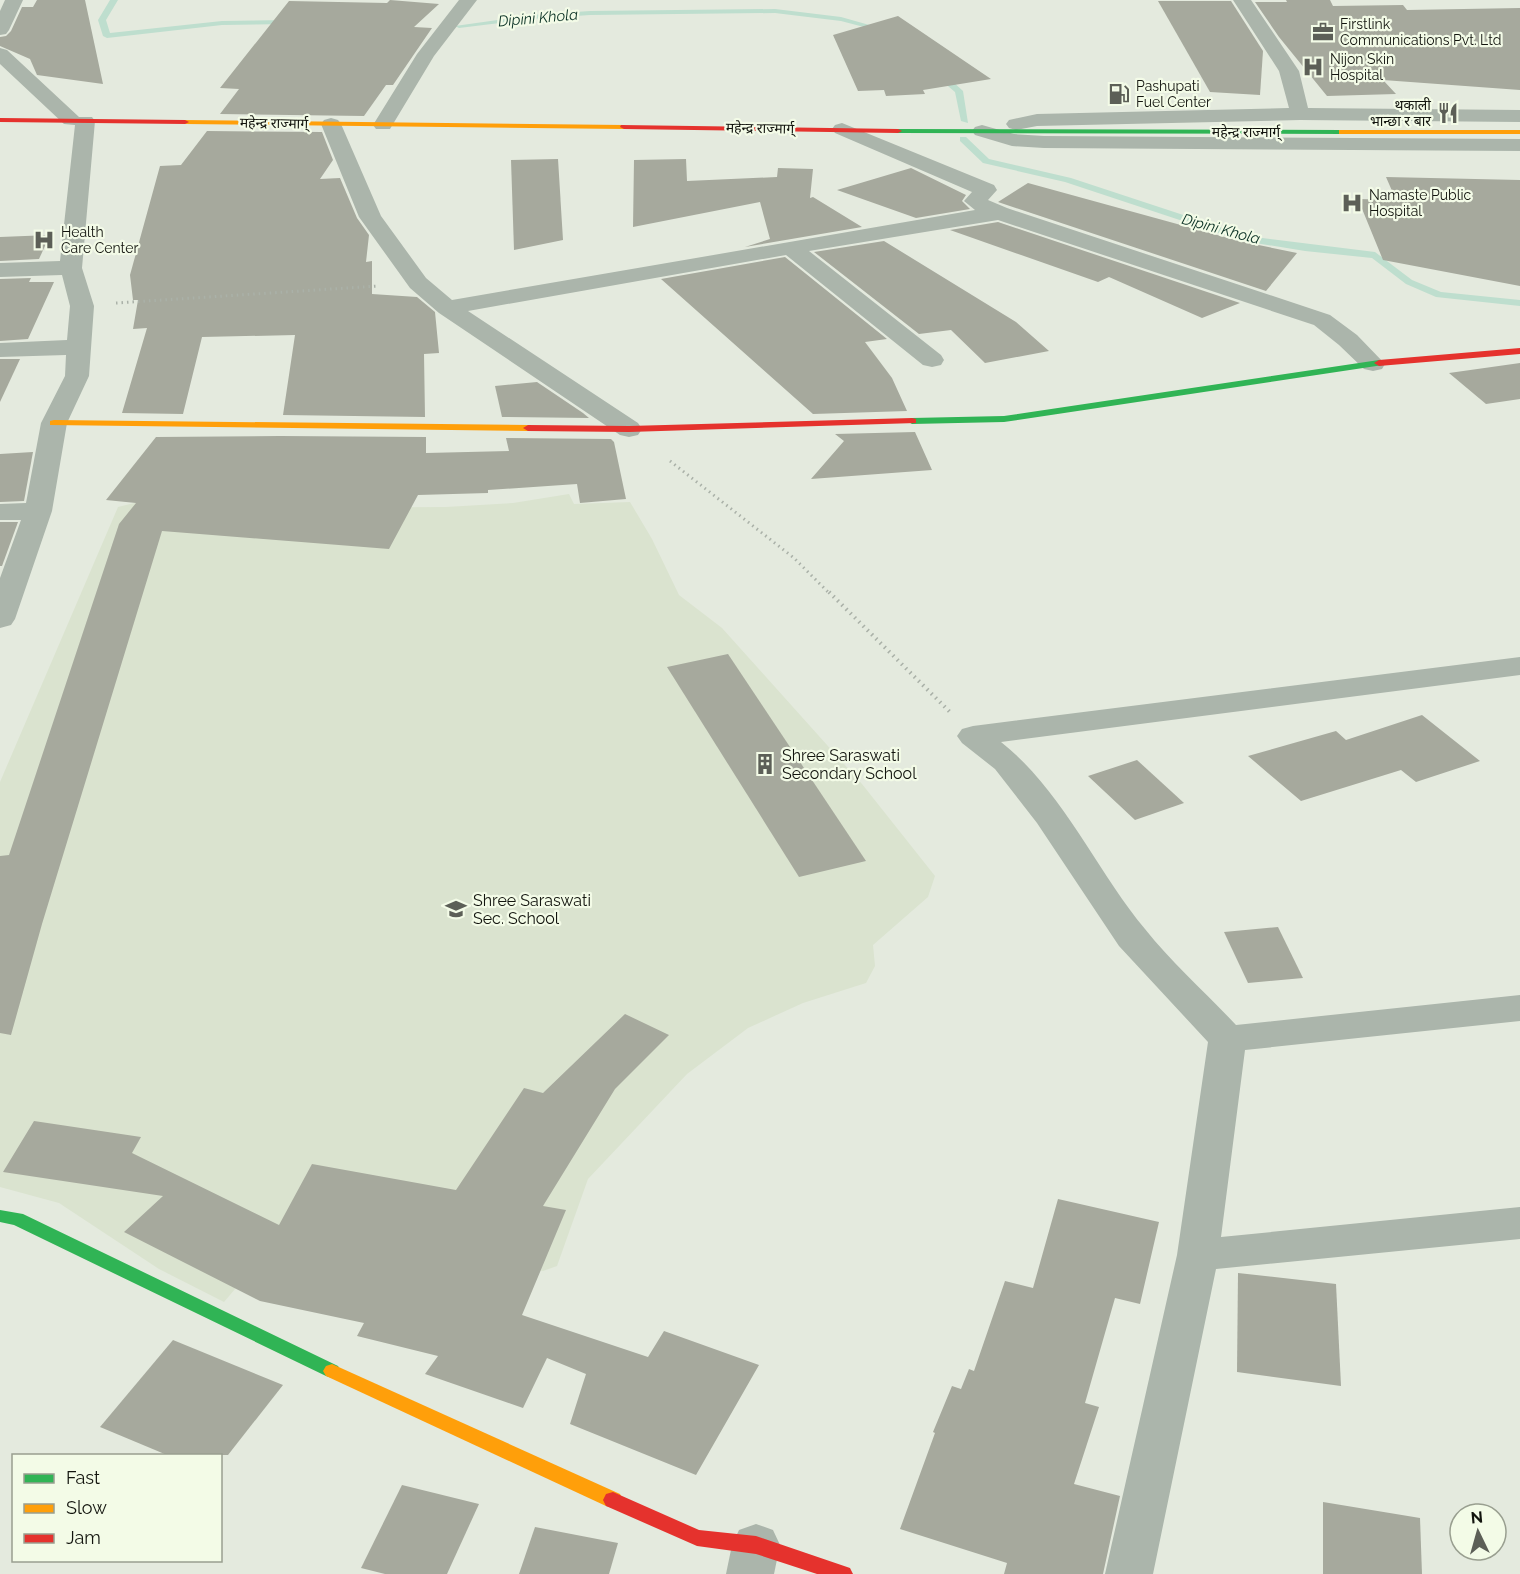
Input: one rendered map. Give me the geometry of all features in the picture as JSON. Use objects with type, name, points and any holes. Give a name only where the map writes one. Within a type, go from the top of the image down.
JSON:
[{"type":"main road","name":"महेन्द्र राज्मार्ग्","points":[[0,120],[982,131],[1520,132]]},
{"type":"main road","points":[[54,423],[630,429],[1004,419],[1373,364],[1520,351]]},
{"type":"main road","points":[[0,1216],[17,1219],[400,1404],[697,1539],[753,1559],[843,1574]]},
{"type":"street","points":[[0,30],[14,0]]},
{"type":"street","points":[[383,125],[426,54],[468,0]]},
{"type":"street","points":[[1242,0],[1289,71],[1300,114]]},
{"type":"street","points":[[0,54],[78,120],[71,268],[82,306],[77,376],[54,423],[38,511],[0,619]]},
{"type":"street","points":[[982,131],[1037,120],[1300,114],[1520,116]]},
{"type":"street","points":[[331,124],[370,217],[418,283],[447,308],[630,429]]},
{"type":"street","points":[[842,129],[986,190],[975,201],[999,213],[1322,320],[1348,340],[1373,364]]},
{"type":"street","points":[[982,131],[1012,140],[1044,142],[1520,145]]},
{"type":"street","points":[[447,308],[790,247],[999,213]]},
{"type":"street","points":[[790,247],[932,360]]},
{"type":"street","points":[[0,270],[71,268]]},
{"type":"street","points":[[0,350],[79,347]]},
{"type":"street","points":[[0,512],[38,511]]},
{"type":"street","points":[[973,736],[1520,666]]},
{"type":"street","points":[[973,736],[1006,762],[1049,816],[1132,938],[1227,1039]]},
{"type":"street","points":[[1227,1039],[1520,1008]]},
{"type":"street","points":[[1129,1574],[1198,1255],[1227,1039]]},
{"type":"street","points":[[1198,1255],[1520,1223]]},
{"type":"path","points":[[82,306],[418,283]]},
{"type":"path","points":[[630,429],[794,558],[973,736]]},
{"type":"shaded area","name":"Shree Saraswati Sec. School","points":[[569,494],[574,504],[630,502],[652,539],[679,595],[722,628],[862,784],[935,876],[928,897],[873,945],[875,966],[866,983],[803,1003],[748,1028],[687,1074],[588,1179],[557,1266],[543,1271],[409,1242],[292,1222],[224,1302],[159,1269],[59,1203],[0,1187],[0,782],[118,507],[134,503],[268,508],[446,507],[513,503]]},
{"type":"building","points":[[37,0],[85,0],[103,84],[37,75],[30,59],[0,46],[0,37],[6,36],[11,31],[22,7],[33,7]]},
{"type":"building","points":[[390,0],[439,4],[414,27],[432,28],[393,85],[386,85],[364,116],[220,114],[239,89],[220,88],[289,1],[387,3]]},
{"type":"building","points":[[1286,0],[1330,0],[1333,6],[1403,5],[1407,10],[1520,8],[1520,90],[1383,80],[1396,94],[1327,96],[1279,37],[1255,2],[1287,2]]},
{"type":"building","points":[[1158,1],[1231,1],[1263,51],[1260,95],[1210,92]]},
{"type":"building","points":[[898,16],[991,79],[923,90],[925,94],[886,96],[884,90],[858,91],[833,35]]},
{"type":"building","points":[[207,131],[322,132],[333,160],[320,179],[340,178],[357,218],[369,235],[366,262],[372,261],[372,294],[417,297],[435,312],[439,353],[424,354],[425,417],[283,415],[295,335],[202,337],[183,414],[122,413],[147,328],[133,329],[138,300],[133,300],[130,275],[160,166],[181,165]]},
{"type":"building","points":[[558,159],[563,240],[514,250],[511,160]]},
{"type":"building","points":[[686,159],[687,181],[777,177],[778,168],[813,169],[810,198],[813,197],[862,227],[745,247],[770,239],[760,202],[633,227],[634,160]]},
{"type":"building","points":[[911,168],[966,195],[962,201],[970,209],[916,218],[837,190]]},
{"type":"building","points":[[1386,177],[1520,180],[1520,286],[1383,260],[1358,199],[1396,200]]},
{"type":"building","points":[[1028,183],[1239,241],[1297,253],[1266,291],[998,202]]},
{"type":"building","points":[[998,222],[1240,303],[1202,318],[1109,277],[1098,282],[950,230]]},
{"type":"building","points":[[50,235],[39,259],[0,261],[0,237]]},
{"type":"building","points":[[884,241],[1016,322],[1049,351],[985,363],[951,330],[919,334],[814,252]]},
{"type":"building","points":[[785,257],[887,339],[865,342],[892,378],[907,411],[813,414],[661,279]]},
{"type":"building","points":[[31,278],[29,282],[54,282],[28,339],[0,341],[0,279]]},
{"type":"building","points":[[0,359],[20,359],[0,402]]},
{"type":"building","points":[[1520,363],[1520,399],[1486,404],[1449,373]]},
{"type":"building","points":[[537,382],[589,418],[502,417],[495,386]]},
{"type":"building","points":[[915,432],[932,470],[811,479],[844,441],[835,434]]},
{"type":"building","points":[[156,437],[426,437],[426,453],[509,451],[506,438],[611,439],[614,442],[626,499],[580,503],[577,484],[488,490],[488,493],[418,495],[389,549],[162,531],[42,924],[11,1035],[0,1033],[0,856],[9,855],[119,524],[136,503],[106,500]]},
{"type":"building","points":[[33,452],[24,501],[0,502],[0,454]]},
{"type":"building","points":[[0,522],[18,522],[2,566],[0,566]]},
{"type":"building","name":"Shree Saraswati Secondary School","points":[[728,654],[866,861],[799,877],[667,667]]},
{"type":"building","points":[[1422,715],[1480,761],[1416,782],[1401,770],[1301,801],[1248,756],[1336,731],[1346,740]]},
{"type":"building","points":[[1137,760],[1184,803],[1135,820],[1088,776]]},
{"type":"building","points":[[1278,927],[1303,978],[1248,983],[1224,932]]},
{"type":"building","points":[[625,1014],[669,1035],[615,1089],[543,1206],[566,1210],[522,1315],[648,1357],[664,1331],[759,1365],[696,1475],[570,1424],[586,1374],[547,1358],[523,1408],[425,1374],[438,1356],[357,1336],[364,1323],[260,1301],[124,1232],[163,1196],[3,1172],[34,1121],[141,1137],[132,1153],[279,1225],[312,1164],[456,1190],[524,1088],[543,1093]]},
{"type":"building","points":[[1058,1199],[1159,1222],[1140,1304],[1115,1298],[1085,1403],[1099,1407],[1074,1484],[1120,1496],[1103,1574],[1004,1574],[1007,1563],[900,1529],[935,1433],[933,1432],[952,1386],[961,1389],[969,1369],[974,1371],[1005,1281],[1033,1288]]},
{"type":"building","points":[[1238,1273],[1336,1284],[1341,1386],[1237,1372]]},
{"type":"building","points":[[173,1340],[283,1385],[228,1455],[165,1454],[100,1427]]},
{"type":"building","points":[[402,1485],[479,1504],[447,1574],[385,1574],[361,1568]]},
{"type":"building","points":[[1323,1502],[1420,1518],[1422,1574],[1323,1574]]},
{"type":"building","points":[[535,1527],[618,1543],[609,1574],[519,1574]]},
{"type":"waterway","points":[[114,0],[102,20],[107,36],[222,23],[289,22]]},
{"type":"waterway","name":"Dipini Khola","points":[[459,26],[590,13],[775,11],[841,19],[883,30]]},
{"type":"waterway","name":"Dipini Khola","points":[[938,73],[959,91],[965,121]]},
{"type":"waterway","name":"Dipini Khola","points":[[963,139],[986,161],[1068,180],[1246,239],[1375,255],[1409,282],[1439,295],[1520,303]]},
{"type":"traffic: fast","points":[[898,131],[1342,132]]},
{"type":"traffic: fast","points":[[912,421],[1004,419],[1379,363]]},
{"type":"traffic: fast","points":[[0,1216],[17,1219],[332,1371]]},
{"type":"traffic: slow","points":[[185,122],[624,127]]},
{"type":"traffic: slow","points":[[1342,132],[1520,132]]},
{"type":"traffic: slow","points":[[54,423],[528,428]]},
{"type":"traffic: slow","points":[[332,1371],[613,1500]]},
{"type":"traffic: jam","points":[[0,120],[185,122]]},
{"type":"traffic: jam","points":[[624,127],[898,131]]},
{"type":"traffic: jam","points":[[1379,363],[1520,351]]},
{"type":"traffic: jam","points":[[528,428],[629,429],[912,421]]},
{"type":"traffic: jam","points":[[613,1500],[697,1538],[756,1545],[843,1574]]},
{"type":"place","name":"Firstlink Communications Pvt. Ltd","points":[[1323,32]]},
{"type":"place","name":"Nijon Skin Hospital","points":[[1313,67]]},
{"type":"place","name":"Pashupati Fuel Center","points":[[1119,94]]},
{"type":"place","name":"थकाली भान्छा र बार","points":[[1448,113]]},
{"type":"place","name":"Namaste Public Hospital","points":[[1352,203]]},
{"type":"place","name":"Health Care Center","points":[[44,240]]},
{"type":"place","name":"Shree Saraswati Secondary School","points":[[765,764]]},
{"type":"place","name":"Shree Saraswati Sec. School","points":[[456,909]]}]
